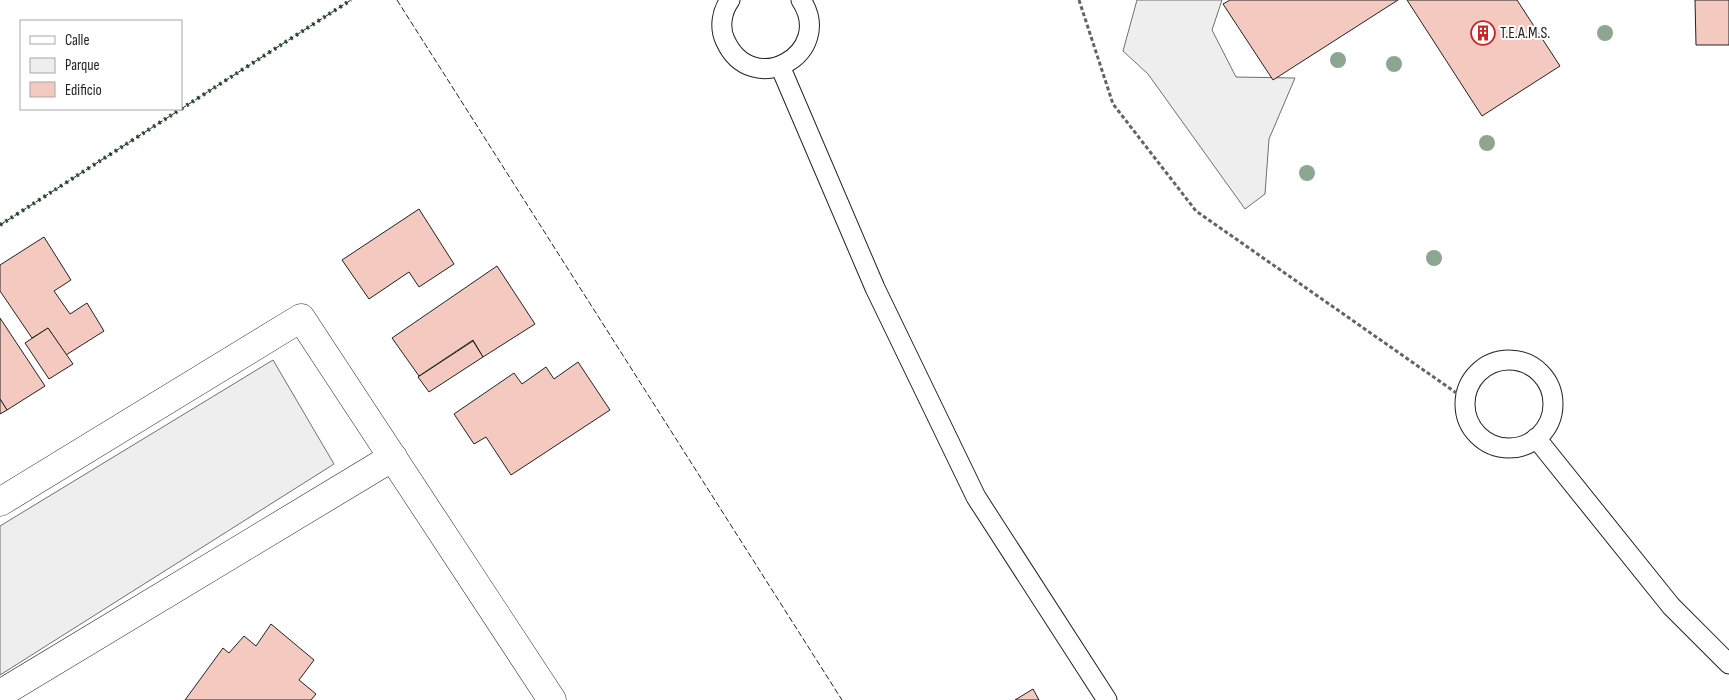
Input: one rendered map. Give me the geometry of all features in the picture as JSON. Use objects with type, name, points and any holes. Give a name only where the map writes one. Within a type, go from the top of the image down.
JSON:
[{"type":"street","points":[[0,502],[301,318],[552,700]]},
{"type":"street","points":[[0,694],[393,457]]},
{"type":"lane","points":[[730,0],[725,6],[722,20],[722,35],[728,48],[738,59],[751,67],[766,69],[780,66],[793,60],[803,48],[808,36],[810,21],[802,0]]},
{"type":"lane","points":[[780,66],[875,288],[976,497],[1107,700]]},
{"type":"lane","points":[[1502,360],[1516,360],[1530,365],[1541,374],[1550,386],[1553,400],[1552,414],[1546,427],[1536,438],[1523,445],[1509,448],[1494,445],[1481,438],[1468,420],[1465,399],[1469,385],[1476,374],[1488,364],[1502,360]]},
{"type":"lane","points":[[1536,438],[1671,606],[1729,664]]},
{"type":"path","points":[[1079,0],[1113,104],[1196,211],[1465,399]]},
{"type":"green space","points":[[1137,0],[1222,0],[1212,30],[1236,77],[1295,78],[1269,139],[1265,194],[1245,209],[1148,74],[1123,51]]},
{"type":"green space","points":[[273,360],[334,464],[0,675],[0,526]]},
{"type":"building","points":[[1230,0],[1398,0],[1273,80],[1223,4]]},
{"type":"building","name":"T.E.A.M.S.","points":[[1407,0],[1517,0],[1560,66],[1482,116]]},
{"type":"building","points":[[1695,0],[1729,0],[1729,45],[1696,45]]},
{"type":"building","points":[[419,209],[454,264],[419,287],[409,272],[369,299],[342,260]]},
{"type":"building","points":[[44,237],[71,280],[54,291],[70,314],[87,303],[104,331],[66,355],[48,328],[32,338],[0,291],[0,265]]},
{"type":"building","points":[[497,266],[535,324],[483,357],[473,340],[419,376],[392,338]]},
{"type":"building","points":[[0,318],[45,386],[7,410],[0,399]]},
{"type":"building","points":[[48,328],[73,364],[49,379],[25,343]]},
{"type":"building","points":[[473,341],[483,357],[429,392],[418,377]]},
{"type":"building","points":[[578,362],[610,410],[511,475],[486,437],[474,444],[454,414],[514,373],[522,384],[546,367],[554,379]]},
{"type":"building","points":[[0,399],[7,410],[0,414]]},
{"type":"building","points":[[271,624],[314,660],[299,680],[316,694],[311,700],[185,700],[223,648],[229,653],[244,636],[256,646]]},
{"type":"building","points":[[1033,689],[1039,700],[1015,700]]},
{"type":"hedge","points":[[182,108],[351,0]]},
{"type":"hedge","points":[[0,225],[179,110]]},
{"type":"fence","points":[[182,108],[351,0]]},
{"type":"fence","points":[[397,0],[842,700]]},
{"type":"fence","points":[[0,225],[179,110]]},
{"type":"place","name":"T.E.A.M.S.","points":[[1483,33]]}]
